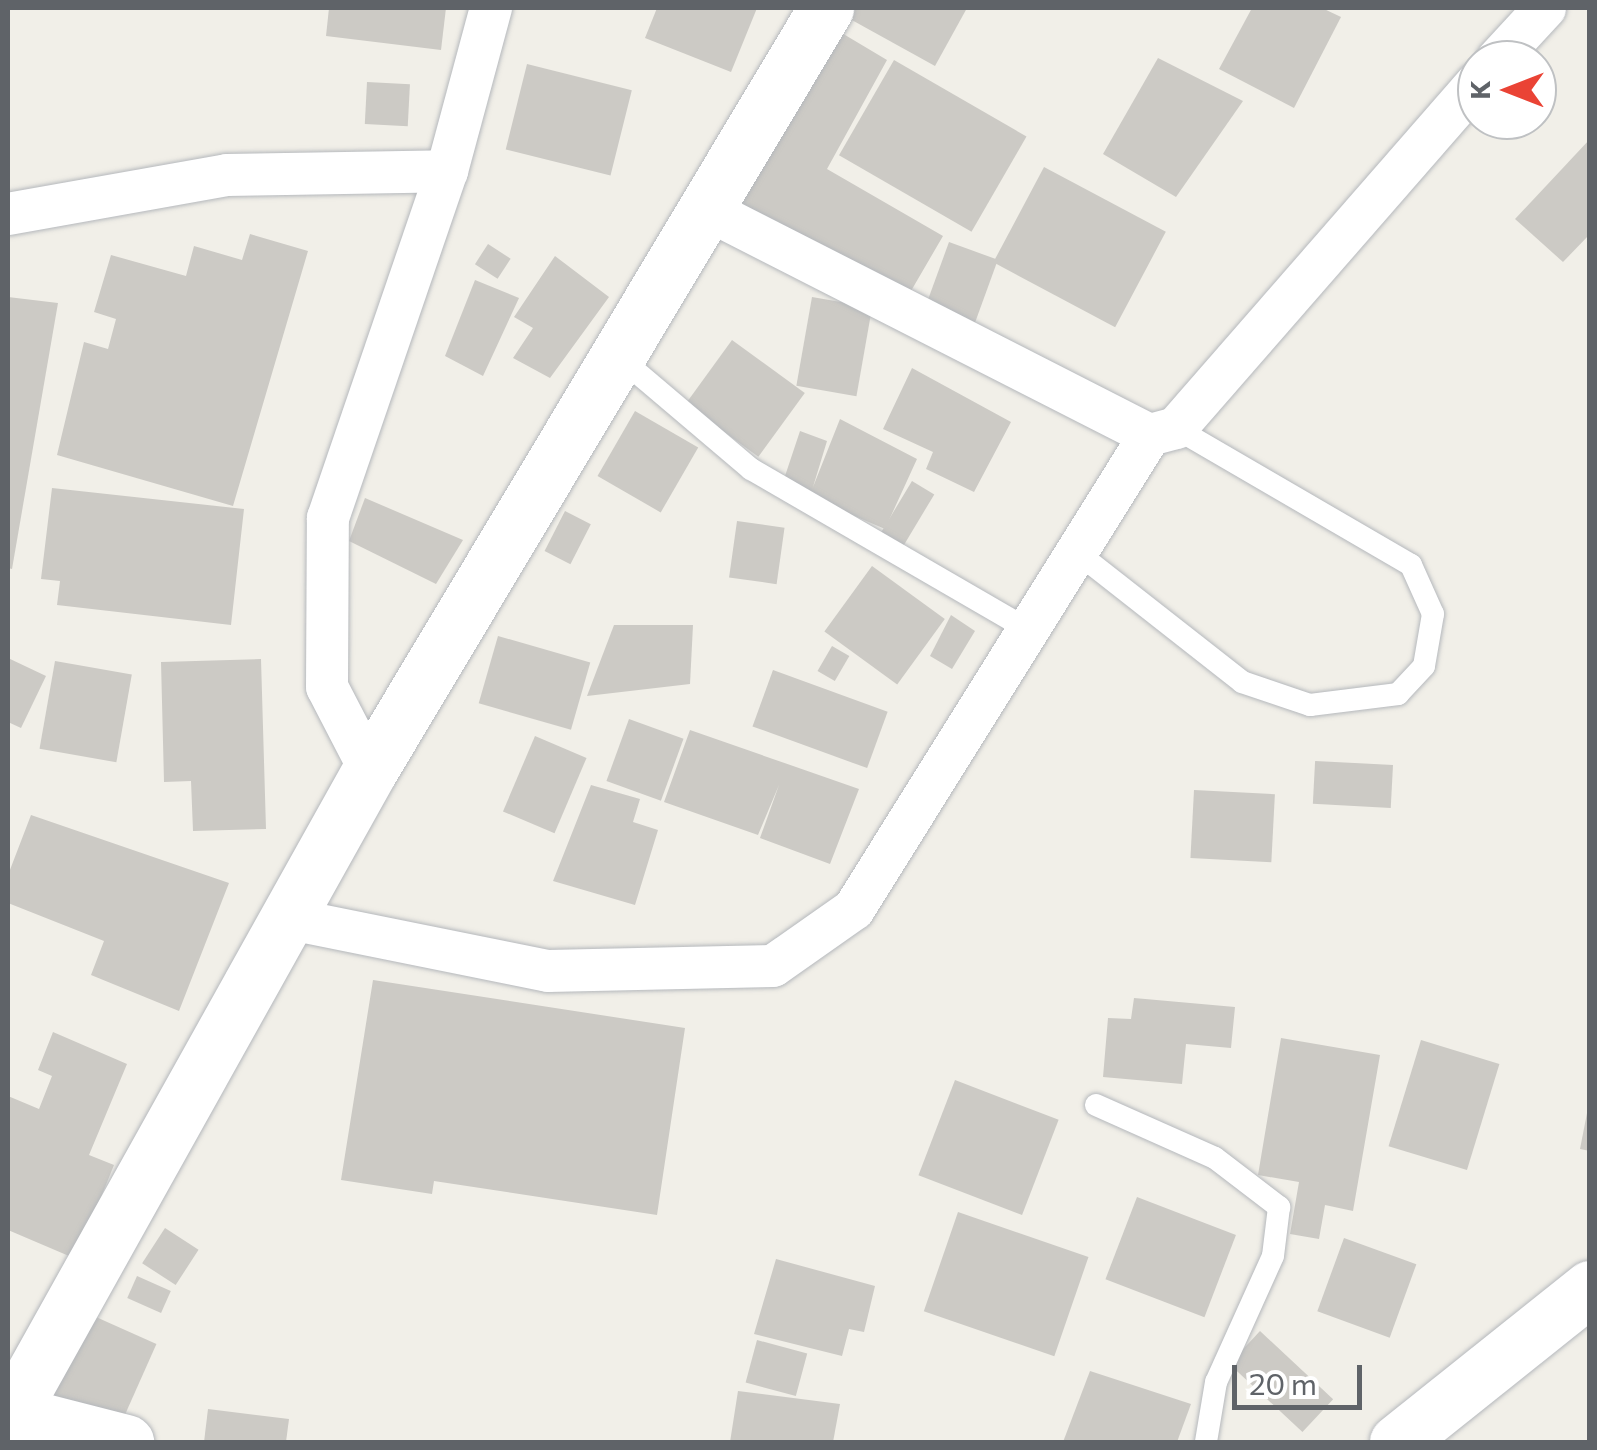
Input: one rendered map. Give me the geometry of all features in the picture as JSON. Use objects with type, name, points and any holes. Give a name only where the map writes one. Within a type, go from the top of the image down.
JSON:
[{"type":"street","points":[[370,770],[328,687],[328,518],[447,170],[491,8]]},
{"type":"street","points":[[126,1442],[9,1415],[290,920],[370,770],[826,8]]},
{"type":"street","points":[[1514,40],[1542,8]]},
{"type":"street","points":[[290,920],[548,970],[773,966],[854,909],[1079,554],[1163,431],[1457,105]]},
{"type":"street","points":[[8,214],[227,175],[447,170]]},
{"type":"street","points":[[706,210],[1163,431]]},
{"type":"street","points":[[1397,1442],[1590,1288]]},
{"type":"lane","points":[[620,358],[751,470],[1032,632]]},
{"type":"lane","points":[[1079,554],[1242,682],[1310,705],[1398,694],[1424,666],[1433,614],[1412,565],[1163,431]]},
{"type":"lane","points":[[1096,1105],[1215,1158],[1279,1207],[1273,1256],[1216,1382],[1206,1442]]},
{"type":"building","points":[[329,8],[446,8],[441,50],[326,36]]},
{"type":"building","points":[[657,8],[757,8],[731,72],[645,38]]},
{"type":"building","points":[[856,8],[967,8],[935,66],[850,19]]},
{"type":"building","points":[[1252,8],[1322,8],[1341,17],[1294,108],[1219,69]]},
{"type":"building","points":[[835,29],[887,60],[827,169],[943,236],[904,303],[733,202]]},
{"type":"building","points":[[1158,58],[1243,101],[1176,197],[1103,154]]},
{"type":"building","points":[[894,60],[1027,136],[972,232],[839,155]]},
{"type":"building","points":[[527,64],[632,90],[611,176],[506,149]]},
{"type":"building","points":[[367,82],[410,84],[408,126],[365,124]]},
{"type":"building","points":[[1590,139],[1590,234],[1563,262],[1515,219]]},
{"type":"building","points":[[1044,167],[1166,232],[1115,327],[993,262]]},
{"type":"building","points":[[250,234],[308,251],[233,506],[57,455],[84,342],[108,349],[116,319],[94,312],[111,255],[186,276],[194,246],[242,260]]},
{"type":"building","points":[[949,242],[998,260],[972,332],[923,314]]},
{"type":"building","points":[[488,244],[511,259],[498,279],[475,264]]},
{"type":"building","points":[[555,256],[609,297],[550,378],[513,358],[533,328],[514,317]]},
{"type":"building","points":[[475,280],[519,298],[483,376],[445,356]]},
{"type":"building","points":[[8,297],[58,303],[12,569],[8,568]]},
{"type":"building","points":[[812,297],[872,308],[856,396],[796,386]]},
{"type":"building","points":[[732,340],[805,393],[758,457],[686,404]]},
{"type":"building","points":[[912,368],[1011,422],[974,492],[926,469],[933,452],[883,429]]},
{"type":"building","points":[[635,411],[698,448],[661,512],[598,476]]},
{"type":"building","points":[[840,419],[917,459],[885,529],[782,485],[800,431],[827,441],[813,487]]},
{"type":"building","points":[[912,481],[934,494],[903,547],[881,533]]},
{"type":"building","points":[[52,488],[244,509],[231,625],[57,605],[60,581],[41,579]]},
{"type":"building","points":[[365,498],[463,540],[436,584],[349,541]]},
{"type":"building","points":[[565,511],[591,524],[570,564],[545,551]]},
{"type":"building","points":[[737,521],[785,528],[777,584],[729,577]]},
{"type":"building","points":[[872,566],[945,619],[897,684],[824,632]]},
{"type":"building","points":[[951,615],[975,631],[952,669],[930,656]]},
{"type":"building","points":[[614,625],[693,625],[690,684],[587,696]]},
{"type":"building","points":[[498,636],[590,662],[571,730],[479,703]]},
{"type":"building","points":[[832,646],[849,656],[835,681],[818,671]]},
{"type":"building","points":[[8,658],[46,676],[21,728],[8,722]]},
{"type":"building","points":[[261,659],[266,829],[193,831],[191,781],[164,782],[161,662]]},
{"type":"building","points":[[55,661],[132,675],[116,762],[40,749]]},
{"type":"building","points":[[773,670],[888,712],[867,768],[752,726]]},
{"type":"building","points":[[629,719],[684,739],[661,801],[606,781]]},
{"type":"building","points":[[690,730],[859,789],[830,864],[760,838],[779,785],[758,835],[664,802]]},
{"type":"building","points":[[535,736],[587,758],[555,833],[503,811]]},
{"type":"building","points":[[1315,761],[1393,765],[1391,808],[1313,804]]},
{"type":"building","points":[[591,785],[640,799],[633,822],[658,830],[635,905],[553,881]]},
{"type":"building","points":[[1194,790],[1275,794],[1271,862],[1190,858]]},
{"type":"building","points":[[31,815],[229,883],[179,1011],[91,975],[104,941],[8,903],[8,875]]},
{"type":"building","points":[[373,980],[685,1028],[657,1215],[434,1181],[432,1194],[341,1180]]},
{"type":"building","points":[[1134,998],[1235,1007],[1231,1048],[1186,1044],[1182,1084],[1103,1077],[1108,1018],[1131,1019]]},
{"type":"building","points":[[53,1032],[127,1064],[89,1155],[114,1165],[76,1259],[8,1230],[8,1096],[39,1109],[52,1076],[38,1070]]},
{"type":"building","points":[[1281,1038],[1380,1055],[1353,1211],[1325,1205],[1319,1239],[1290,1234],[1299,1182],[1258,1175]]},
{"type":"building","points":[[1421,1040],[1499,1064],[1467,1170],[1389,1146]]},
{"type":"building","points":[[955,1080],[1059,1120],[1022,1215],[918,1175]]},
{"type":"building","points":[[1590,1108],[1590,1151],[1580,1149]]},
{"type":"building","points":[[1137,1197],[1236,1235],[1204,1317],[1105,1279]]},
{"type":"building","points":[[958,1212],[1088,1257],[1054,1356],[924,1311]]},
{"type":"building","points":[[165,1228],[199,1250],[176,1285],[142,1263]]},
{"type":"building","points":[[1344,1238],[1416,1264],[1390,1338],[1317,1311]]},
{"type":"building","points":[[776,1259],[875,1286],[864,1332],[849,1329],[842,1356],[754,1334]]},
{"type":"building","points":[[137,1276],[171,1291],[161,1313],[127,1298]]},
{"type":"building","points":[[87,1313],[156,1344],[120,1426],[50,1395]]},
{"type":"building","points":[[1260,1331],[1333,1399],[1302,1432],[1229,1364]]},
{"type":"building","points":[[757,1340],[807,1353],[796,1396],[746,1383]]},
{"type":"building","points":[[1090,1371],[1191,1404],[1177,1442],[1063,1442]]},
{"type":"building","points":[[738,1391],[840,1404],[833,1442],[730,1442]]},
{"type":"building","points":[[208,1409],[289,1419],[286,1442],[204,1442]]}]
